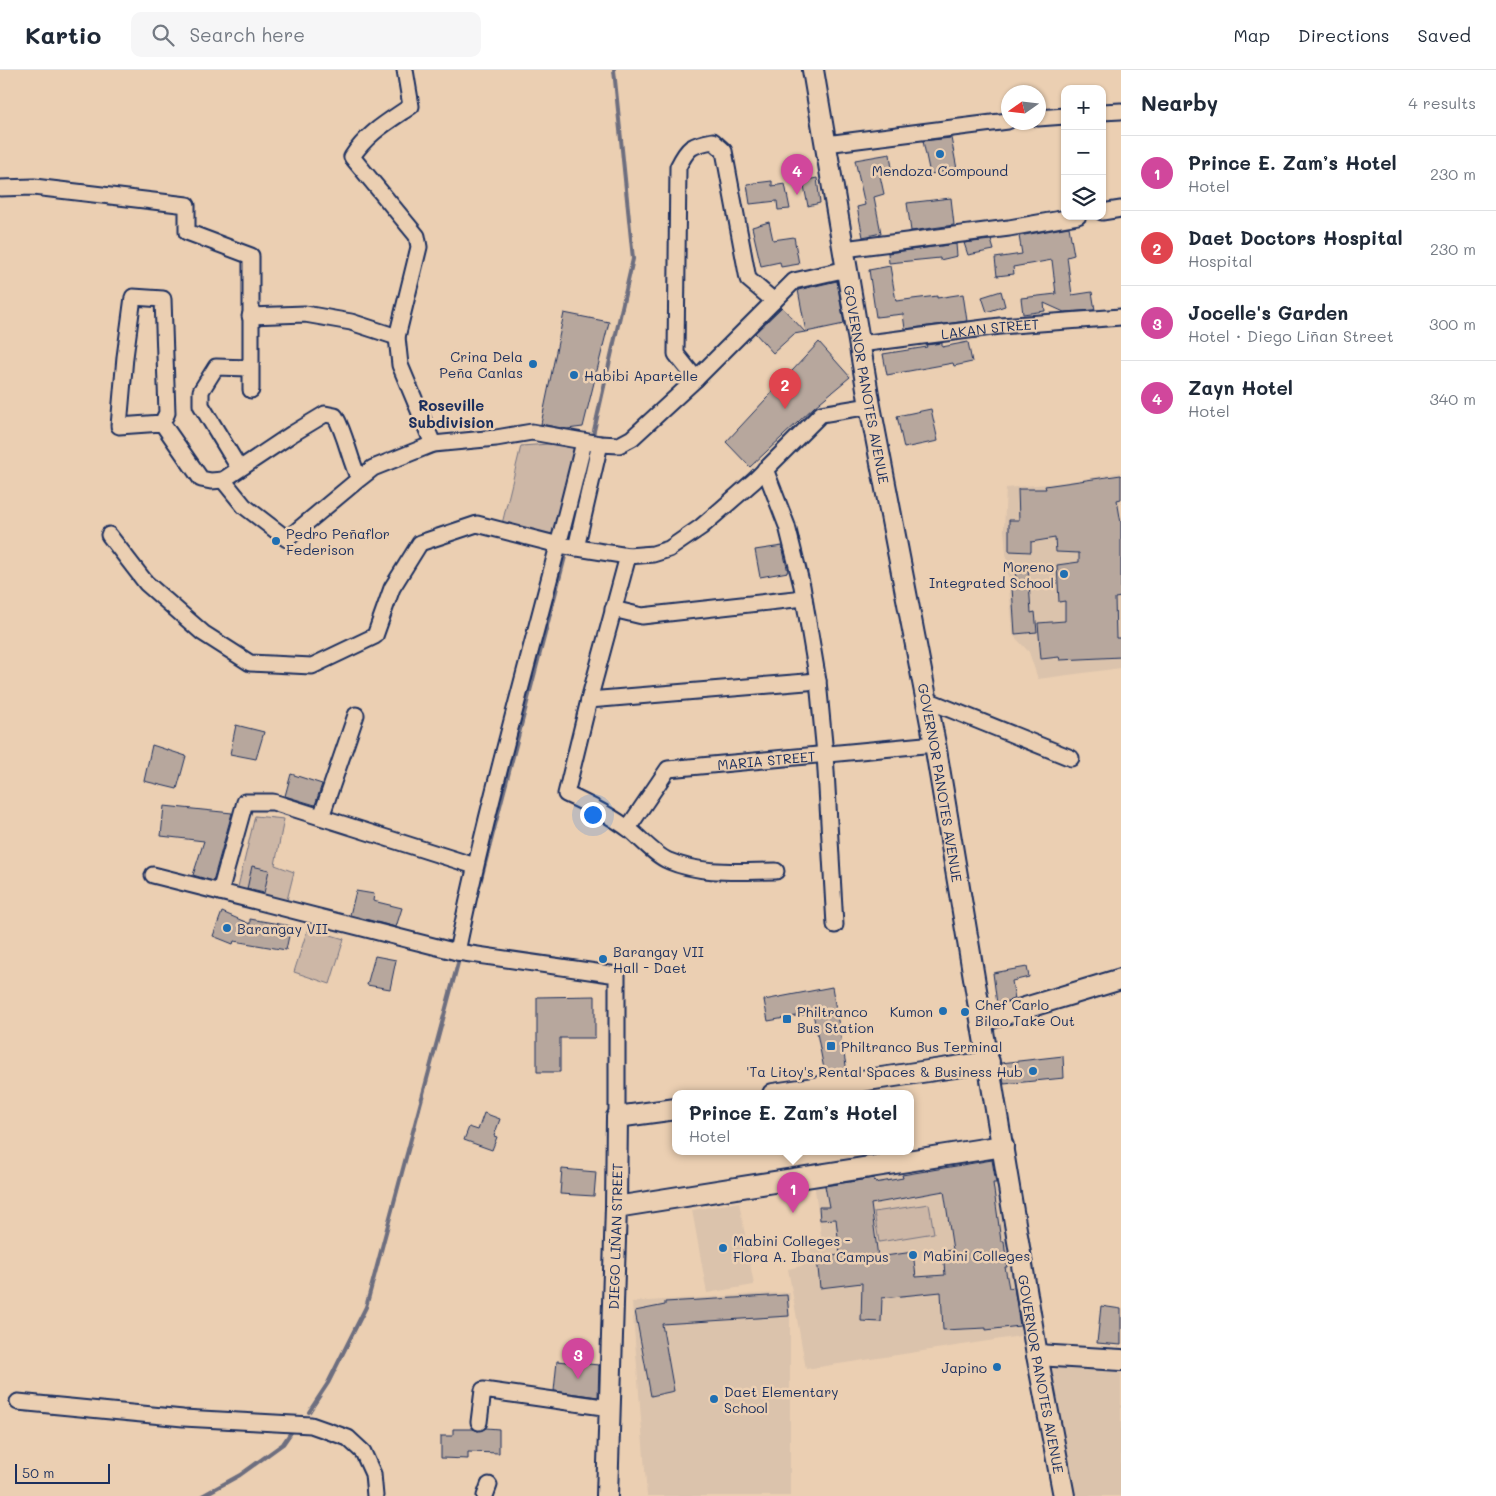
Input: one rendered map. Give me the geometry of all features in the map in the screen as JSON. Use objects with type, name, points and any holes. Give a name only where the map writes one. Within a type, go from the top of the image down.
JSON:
[{"type":"main road","name":"GOVERNOR PANOTES AVENUE","points":[[813,70],[870,406],[935,744],[1037,1355],[1064,1496]]},
{"type":"main road","points":[[982,1021],[1121,979]]},
{"type":"main road","points":[[800,1090],[989,1062]]},
{"type":"main road","points":[[617,1117],[672,1110]]},
{"type":"main road","name":"DIEGO LIÑAN STREET","points":[[607,1496],[617,1117]]},
{"type":"main road","points":[[616,1207],[1003,1146]]},
{"type":"main road","points":[[1037,1355],[1121,1360]]},
{"type":"street","points":[[405,70],[411,106],[376,130],[360,144],[352,156],[417,236],[419,247],[397,337],[400,365],[432,444]]},
{"type":"street","points":[[1106,112],[1121,111]]},
{"type":"street","points":[[1046,117],[1061,116]]},
{"type":"street","points":[[826,144],[1001,122]]},
{"type":"street","points":[[696,379],[676,354],[678,167],[685,153],[696,144],[713,142],[724,151],[748,278],[774,301]]},
{"type":"street","points":[[0,188],[34,187],[187,205],[187,232],[251,256],[251,390]]},
{"type":"street","points":[[1106,211],[1121,209]]},
{"type":"street","points":[[844,249],[1009,228],[1061,219]]},
{"type":"street","points":[[223,480],[244,506],[288,539],[373,468],[432,444],[496,438],[532,432],[584,442],[619,445],[632,438],[696,379],[794,281],[847,269]]},
{"type":"street","points":[[133,297],[163,299],[167,413],[162,423],[119,426],[133,297]]},
{"type":"street","points":[[250,316],[305,314],[351,322],[397,337]]},
{"type":"street","name":"LAKAN STREET","points":[[860,344],[1000,326],[1121,317]]},
{"type":"street","points":[[239,468],[201,405],[201,391],[216,368],[250,368]]},
{"type":"street","points":[[109,536],[146,583],[203,633],[250,664],[312,666],[374,636],[392,588],[420,543],[477,524],[576,548],[628,556],[653,554],[669,549],[701,527],[766,469],[821,414],[870,406]]},
{"type":"street","points":[[162,423],[201,479],[211,481],[223,480],[325,414],[334,416],[342,427],[351,463],[359,479]]},
{"type":"street","points":[[153,875],[457,952],[475,866],[584,442]]},
{"type":"street","points":[[576,548],[600,444]]},
{"type":"street","points":[[766,469],[787,526],[804,598],[818,681],[825,754],[835,925]]},
{"type":"street","points":[[628,556],[566,794],[594,806],[628,828],[667,860],[685,866],[713,871],[776,872]]},
{"type":"street","points":[[613,609],[642,616],[804,598]]},
{"type":"street","points":[[589,700],[818,681]]},
{"type":"street","points":[[927,700],[1071,758]]},
{"type":"street","points":[[321,817],[356,715]]},
{"type":"street","name":"MARIA STREET","points":[[628,828],[668,769],[935,744]]},
{"type":"street","points":[[220,892],[246,802],[273,802],[475,866]]},
{"type":"street","name":"DIEGO LIÑAN STREET","points":[[457,952],[616,976],[617,1117]]},
{"type":"street","points":[[479,1422],[483,1390],[610,1408]]},
{"type":"street","points":[[18,1402],[183,1418],[311,1426],[348,1438],[363,1452],[373,1474],[375,1496]]},
{"type":"shaded area","points":[[549,444],[576,447],[556,537],[502,524],[521,446]]},
{"type":"shaded area","name":"Moreno Integrated School","points":[[1121,472],[1121,668],[1038,679],[1029,652],[1013,635],[1004,529],[1006,488],[1067,482]]},
{"type":"shaded area","points":[[255,816],[284,819],[275,865],[294,872],[286,904],[237,891]]},
{"type":"shaded area","points":[[308,928],[344,939],[330,984],[294,972]]},
{"type":"shaded area","name":"Mabini Colleges","points":[[999,1153],[1027,1335],[806,1369],[788,1269],[809,1264],[811,1246],[822,1243],[814,1182]]},
{"type":"shaded area","name":"Mabini Colleges - Flora A. Ibana Campus","points":[[739,1202],[754,1285],[707,1293],[692,1210]]},
{"type":"shaded area","points":[[929,1204],[934,1233],[879,1242],[874,1212]]},
{"type":"shaded area","name":"Daet Elementary School","points":[[790,1292],[790,1496],[647,1496],[632,1302]]},
{"type":"shaded area","points":[[1044,1361],[1121,1365],[1121,1496],[1070,1496]]},
{"type":"building","name":"Mendoza Compound","points":[[951,138],[957,169],[930,174],[923,141]]},
{"type":"building","points":[[890,154],[892,169],[879,171],[884,194],[874,197],[881,233],[863,237],[857,207],[865,205],[855,160]]},
{"type":"building","points":[[817,178],[820,203],[808,206],[803,181]]},
{"type":"building","points":[[772,181],[772,186],[785,184],[790,209],[778,210],[777,201],[750,204],[747,184]]},
{"type":"building","points":[[951,198],[954,225],[911,231],[907,203]]},
{"type":"building","points":[[769,222],[773,240],[794,237],[799,264],[781,267],[780,262],[761,266],[752,227]]},
{"type":"building","points":[[1069,227],[1074,255],[1067,257],[1072,295],[1092,292],[1095,310],[1064,312],[1044,303],[1045,311],[1023,314],[1021,298],[1056,294],[1052,260],[1013,267],[1014,274],[997,276],[995,258],[1022,254],[1019,236]]},
{"type":"building","points":[[991,240],[994,250],[968,255],[964,243]]},
{"type":"building","points":[[956,244],[957,256],[940,260],[940,258],[889,263],[888,253]]},
{"type":"building","points":[[890,266],[896,301],[963,294],[967,321],[905,329],[903,314],[876,317],[869,270]]},
{"type":"building","points":[[837,281],[844,324],[806,332],[798,290]]},
{"type":"building","points":[[1001,291],[1005,306],[987,312],[982,297]]},
{"type":"building","points":[[782,307],[805,332],[794,334],[773,353],[755,333]]},
{"type":"building","name":"Habibi Apartelle","points":[[564,313],[609,322],[583,427],[567,429],[541,424]]},
{"type":"building","points":[[819,342],[850,377],[814,407],[750,467],[726,442]]},
{"type":"building","points":[[968,342],[972,362],[954,366],[953,363],[887,375],[883,354],[927,347],[926,345],[942,343],[942,347]]},
{"type":"building","points":[[931,409],[938,441],[904,448],[897,416]]},
{"type":"building","name":"Moreno Integrated School","points":[[1121,475],[1121,499],[1117,500],[1121,523],[1121,597],[1115,598],[1116,638],[1121,638],[1121,657],[1060,660],[1059,657],[1041,659],[1038,623],[1065,621],[1065,601],[1059,602],[1057,565],[1079,562],[1079,553],[1056,552],[1055,538],[1031,542],[1031,552],[1009,551],[1009,520],[1019,520],[1018,489],[1046,489],[1045,486]]},
{"type":"building","points":[[782,546],[788,572],[760,577],[755,550]]},
{"type":"building","points":[[1028,568],[1031,613],[1035,612],[1037,632],[1015,634],[1012,587],[1017,586],[1015,570]]},
{"type":"building","points":[[236,725],[264,732],[256,759],[230,754]]},
{"type":"building","points":[[152,745],[186,756],[177,789],[144,781]]},
{"type":"building","points":[[291,774],[322,784],[315,805],[285,796]]},
{"type":"building","points":[[164,806],[232,813],[213,881],[193,875],[204,841],[161,836]]},
{"type":"building","points":[[252,866],[269,870],[264,893],[247,889]]},
{"type":"building","points":[[356,891],[374,894],[373,901],[402,908],[396,927],[350,915]]},
{"type":"building","points":[[222,912],[250,924],[250,919],[291,926],[286,950],[234,941],[233,944],[213,936]]},
{"type":"building","points":[[375,956],[396,960],[390,989],[367,985]]},
{"type":"building","points":[[1027,967],[1029,977],[1012,981],[1015,999],[997,1004],[993,973]]},
{"type":"building","name":"Philtranco Bus Terminal","points":[[832,987],[847,1071],[825,1074],[813,1013],[768,1021],[764,1000]]},
{"type":"building","points":[[595,996],[595,1038],[560,1038],[560,1072],[537,1072],[537,997]]},
{"type":"building","name":"'Ta Litoy's Rental Spaces & Business Hub","points":[[1063,1056],[1064,1078],[1004,1084],[1001,1063]]},
{"type":"building","points":[[484,1113],[500,1119],[494,1136],[497,1137],[492,1150],[464,1140],[469,1127],[478,1130]]},
{"type":"building","points":[[992,1160],[996,1183],[993,1183],[1001,1241],[1004,1241],[1007,1267],[1005,1267],[1009,1288],[1014,1287],[1020,1326],[986,1330],[986,1328],[943,1330],[941,1292],[882,1298],[881,1322],[861,1321],[862,1283],[820,1288],[817,1258],[840,1255],[836,1219],[820,1220],[819,1207],[829,1207],[825,1186],[874,1178],[875,1183],[903,1178],[902,1175]],"holes":[[[944,1191],[953,1250],[943,1251],[945,1275],[916,1277],[913,1252],[878,1257],[871,1204]]]},
{"type":"building","points":[[562,1169],[596,1172],[594,1196],[560,1194]]},
{"type":"building","points":[[787,1295],[789,1316],[662,1324],[674,1391],[651,1396],[635,1311],[665,1305],[665,1302]]},
{"type":"building","points":[[1101,1306],[1121,1309],[1121,1345],[1097,1343]]},
{"type":"building","points":[[557,1361],[599,1365],[598,1397],[554,1391]]},
{"type":"building","points":[[486,1428],[499,1429],[499,1453],[468,1452],[468,1459],[441,1458],[441,1436],[453,1436],[453,1429],[473,1429],[478,1431]]},
{"type":"waterway","points":[[593,435],[633,259],[614,70]]},
{"type":"waterway","points":[[570,538],[588,455]]},
{"type":"waterway","points":[[480,883],[567,549]]},
{"type":"waterway","points":[[309,1412],[328,1383],[366,1307],[458,963]]},
{"type":"waterway","points":[[202,1496],[240,1475],[283,1444],[294,1428]]},
{"type":"place","name":"Mendoza Compound","points":[[940,154]]},
{"type":"place","name":"Zayn Hotel","points":[[797,195]]},
{"type":"place","name":"Crina Dela Peña Canlas","points":[[533,364]]},
{"type":"place","name":"Habibi Apartelle","points":[[574,375]]},
{"type":"place","name":"Daet Doctors Hospital","points":[[785,409]]},
{"type":"place","name":"Pedro Peñaflor Federison","points":[[276,541]]},
{"type":"place","name":"Moreno Integrated School","points":[[1064,574]]},
{"type":"place","name":"Barangay VII","points":[[227,928]]},
{"type":"place","name":"Barangay VII Hall - Daet","points":[[603,959]]},
{"type":"place","name":"Kumon","points":[[943,1011]]},
{"type":"place","name":"Chef Carlo Bilao Take Out","points":[[965,1012]]},
{"type":"place","name":"Philtranco Bus Station","points":[[787,1019]]},
{"type":"place","name":"Philtranco Bus Terminal","points":[[831,1046]]},
{"type":"place","name":"'Ta Litoy's Rental Spaces & Business Hub","points":[[1033,1071]]},
{"type":"place","name":"Prince E. Zam’s Hotel","points":[[793,1213]]},
{"type":"place","name":"Mabini Colleges - Flora A. Ibana Campus","points":[[723,1248]]},
{"type":"place","name":"Mabini Colleges","points":[[913,1255]]},
{"type":"place","name":"Japino","points":[[997,1367]]},
{"type":"place","name":"Jocelle's Garden","points":[[578,1379]]},
{"type":"place","name":"Daet Elementary School","points":[[714,1399]]},
{"type":"district","name":"Roseville Subdivision","points":[[451,414]]}]
